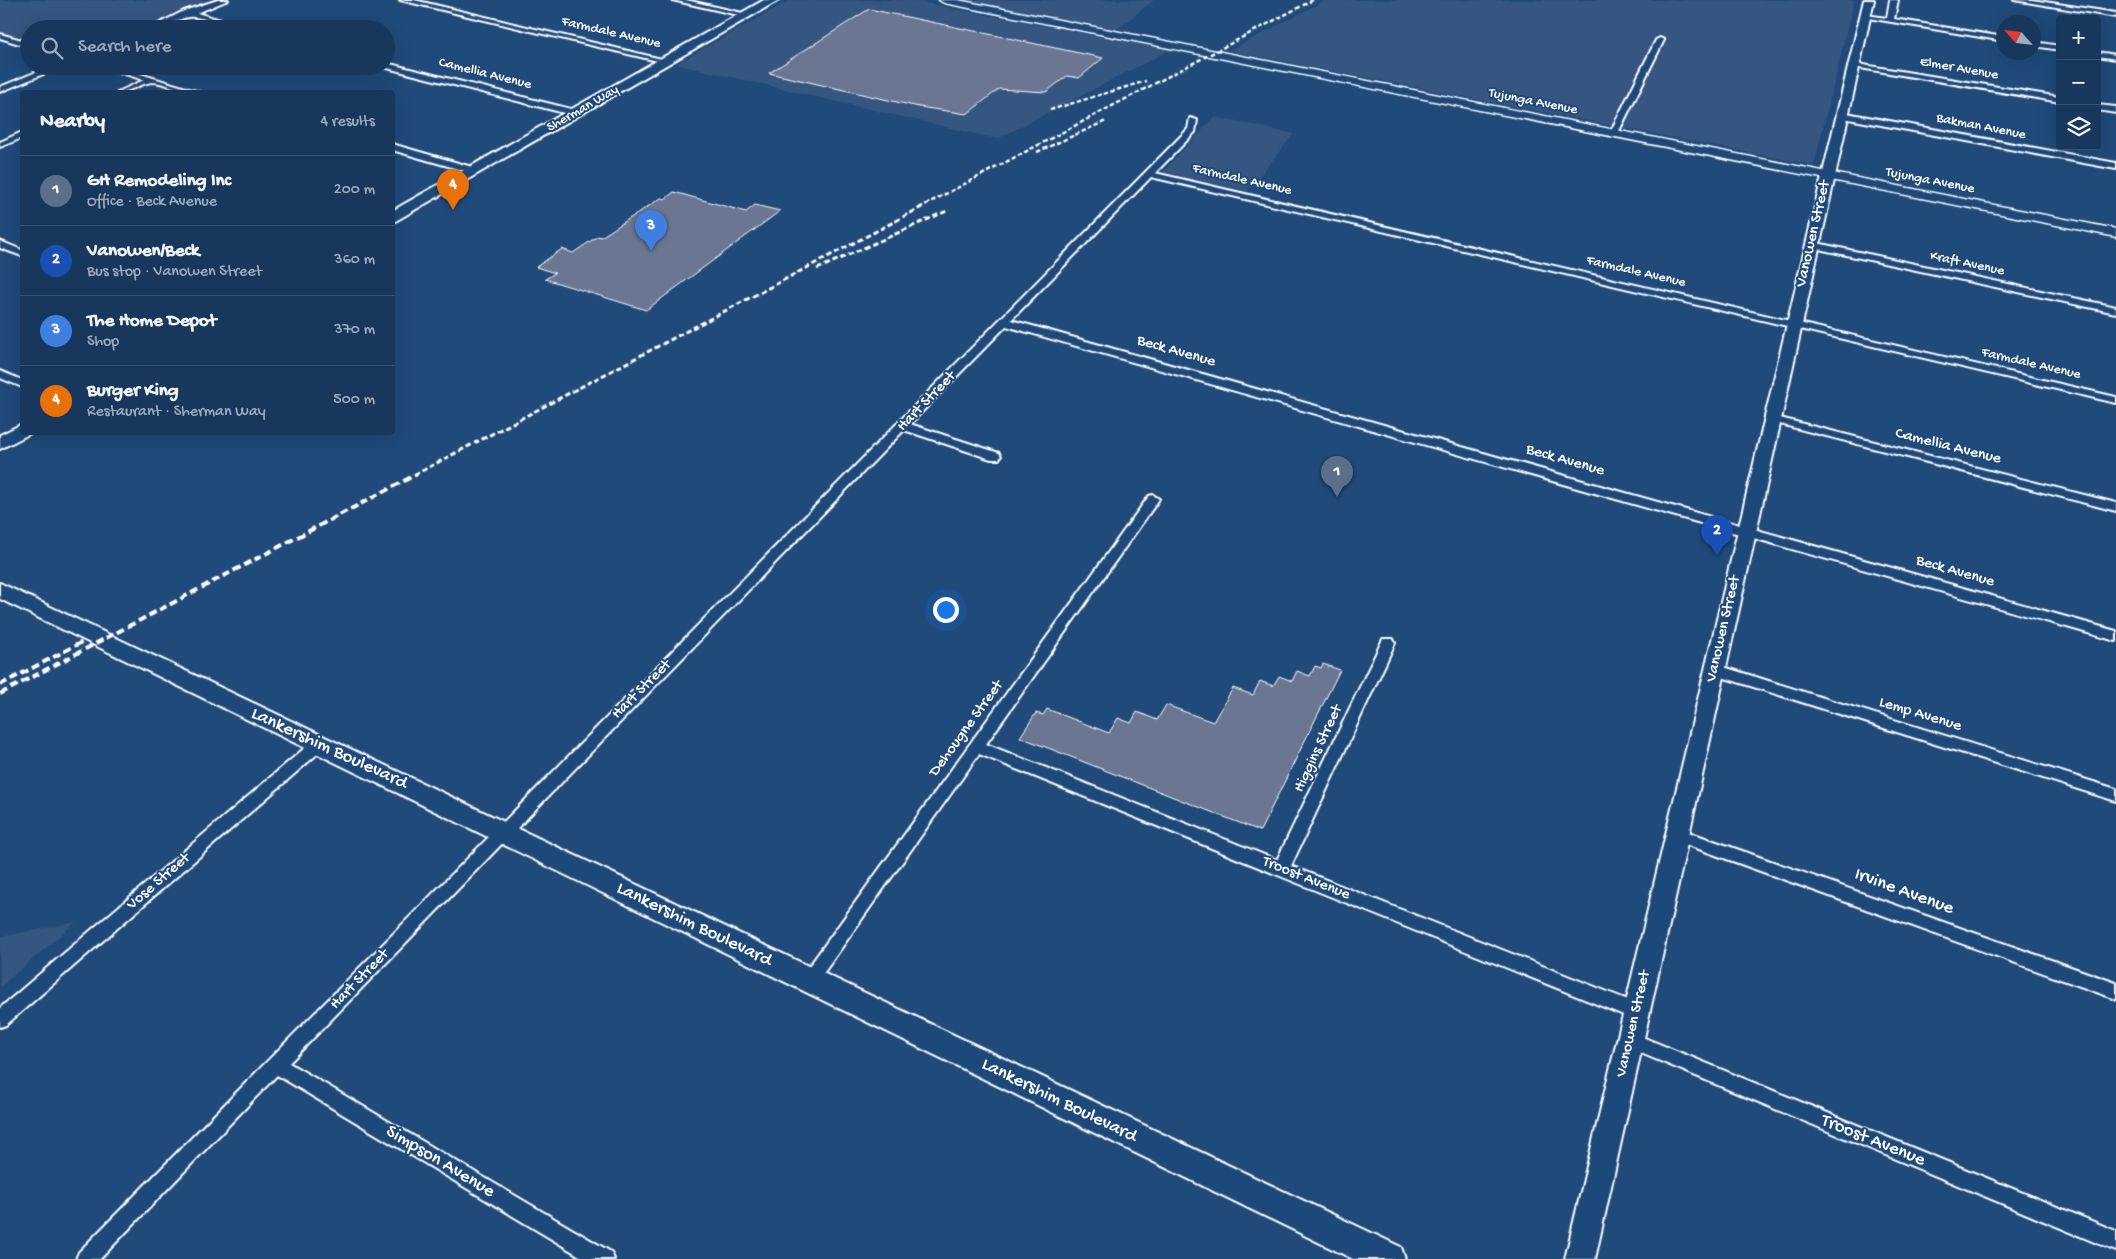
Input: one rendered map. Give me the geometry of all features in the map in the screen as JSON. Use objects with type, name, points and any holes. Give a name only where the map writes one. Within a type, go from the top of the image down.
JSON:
[{"type":"main road","name":"Sherman Way","points":[[395,216],[773,0]]},
{"type":"main road","name":"Vanowen Street","points":[[1580,1259],[1793,324],[1869,0]]},
{"type":"main road","points":[[0,443],[20,431]]},
{"type":"main road","name":"Lankershim Boulevard","points":[[0,590],[318,745],[1389,1259]]},
{"type":"street","points":[[174,20],[224,0]]},
{"type":"street","name":"Farmdale Avenue","points":[[404,0],[666,61]]},
{"type":"street","points":[[676,0],[747,15]]},
{"type":"street","name":"Tujunga Avenue","points":[[944,0],[2116,233]]},
{"type":"street","points":[[1890,21],[1894,0]]},
{"type":"street","points":[[2018,0],[2116,15]]},
{"type":"street","points":[[2051,0],[2063,7]]},
{"type":"street","points":[[180,12],[212,20]]},
{"type":"street","points":[[1866,17],[1996,38]]},
{"type":"street","points":[[0,36],[20,42]]},
{"type":"street","points":[[1614,133],[1660,40]]},
{"type":"street","points":[[2041,45],[2056,47]]},
{"type":"street","points":[[2101,55],[2116,57]]},
{"type":"street","name":"Elmer Avenue","points":[[1854,65],[2056,99]]},
{"type":"street","name":"Camellia Avenue","points":[[395,66],[576,113]]},
{"type":"street","points":[[0,90],[37,75]]},
{"type":"street","points":[[134,75],[188,90]]},
{"type":"street","points":[[127,90],[151,80]]},
{"type":"street","points":[[2101,108],[2116,110]]},
{"type":"street","name":"Bakman Avenue","points":[[1842,115],[2116,166]]},
{"type":"street","name":"Hart Street","points":[[86,1259],[502,832],[1150,174],[1192,130],[1194,120]]},
{"type":"street","points":[[1,145],[20,137]]},
{"type":"street","points":[[395,148],[476,171]]},
{"type":"street","name":"Farmdale Avenue","points":[[1150,174],[2116,400]]},
{"type":"street","points":[[0,244],[20,252]]},
{"type":"street","name":"Kraft Avenue","points":[[1812,245],[2116,310]]},
{"type":"street","name":"Beck Avenue","points":[[1005,322],[2116,636]]},
{"type":"street","points":[[0,374],[20,383]]},
{"type":"street","name":"Camellia Avenue","points":[[1772,419],[2116,507]]},
{"type":"street","points":[[903,426],[995,456]]},
{"type":"street","name":"Dehougne Street","points":[[809,980],[1153,499]]},
{"type":"street","name":"Higgins Street","points":[[1282,869],[1388,643]]},
{"type":"street","name":"Lemp Avenue","points":[[1714,669],[2116,795]]},
{"type":"street","name":"Vose Street","points":[[0,1019],[318,745]]},
{"type":"street","name":"Troost Avenue","points":[[976,746],[1637,1012]]},
{"type":"street","name":"Irvine Avenue","points":[[1677,834],[2116,991]]},
{"type":"street","name":"Troost Avenue","points":[[1630,1040],[2116,1241]]},
{"type":"street","name":"Simpson Avenue","points":[[276,1065],[604,1259]]},
{"type":"shaded area","points":[[0,0],[210,0],[160,20],[20,20],[20,37],[0,32]]},
{"type":"shaded area","points":[[791,0],[909,0],[1170,50],[997,139],[676,64]]},
{"type":"shaded area","points":[[967,0],[1154,0],[1116,30]]},
{"type":"shaded area","points":[[1326,0],[1854,0],[1814,165],[1229,51]]},
{"type":"shaded area","points":[[1214,117],[1294,134],[1247,191],[1163,172]]},
{"type":"shaded area","points":[[76,922],[0,987],[0,937]]},
{"type":"building","points":[[869,9],[1103,58],[1079,78],[1067,76],[1046,92],[999,89],[967,114],[919,107],[769,73]]},
{"type":"building","points":[[674,192],[746,212],[755,205],[780,211],[646,310],[545,279],[555,273],[536,267],[562,249],[573,253],[598,236],[601,237],[661,198],[665,199]]},
{"type":"building","points":[[1323,664],[1340,670],[1260,831],[1020,737],[1036,713],[1043,715],[1047,709],[1109,733],[1118,718],[1131,723],[1137,712],[1157,720],[1166,705],[1213,722],[1233,688],[1253,695],[1260,681],[1273,686],[1279,676],[1292,681],[1297,671],[1310,676],[1315,666],[1321,668]]},
{"type":"railway","points":[[919,208],[1313,0]]},
{"type":"railway","points":[[1050,110],[1146,81]]},
{"type":"railway","points":[[1037,152],[1106,121]]},
{"type":"railway","points":[[414,475],[922,207]]},
{"type":"railway","points":[[817,269],[949,210]]},
{"type":"railway","points":[[0,694],[417,474]]},
{"type":"railway","points":[[0,685],[84,641]]},
{"type":"place","name":"Burger King","points":[[453,210]]},
{"type":"place","name":"The Home Depot","points":[[651,251]]},
{"type":"place","name":"GH Remodeling Inc","points":[[1337,497]]},
{"type":"place","name":"Vanowen/Beck","points":[[1717,556]]}]
